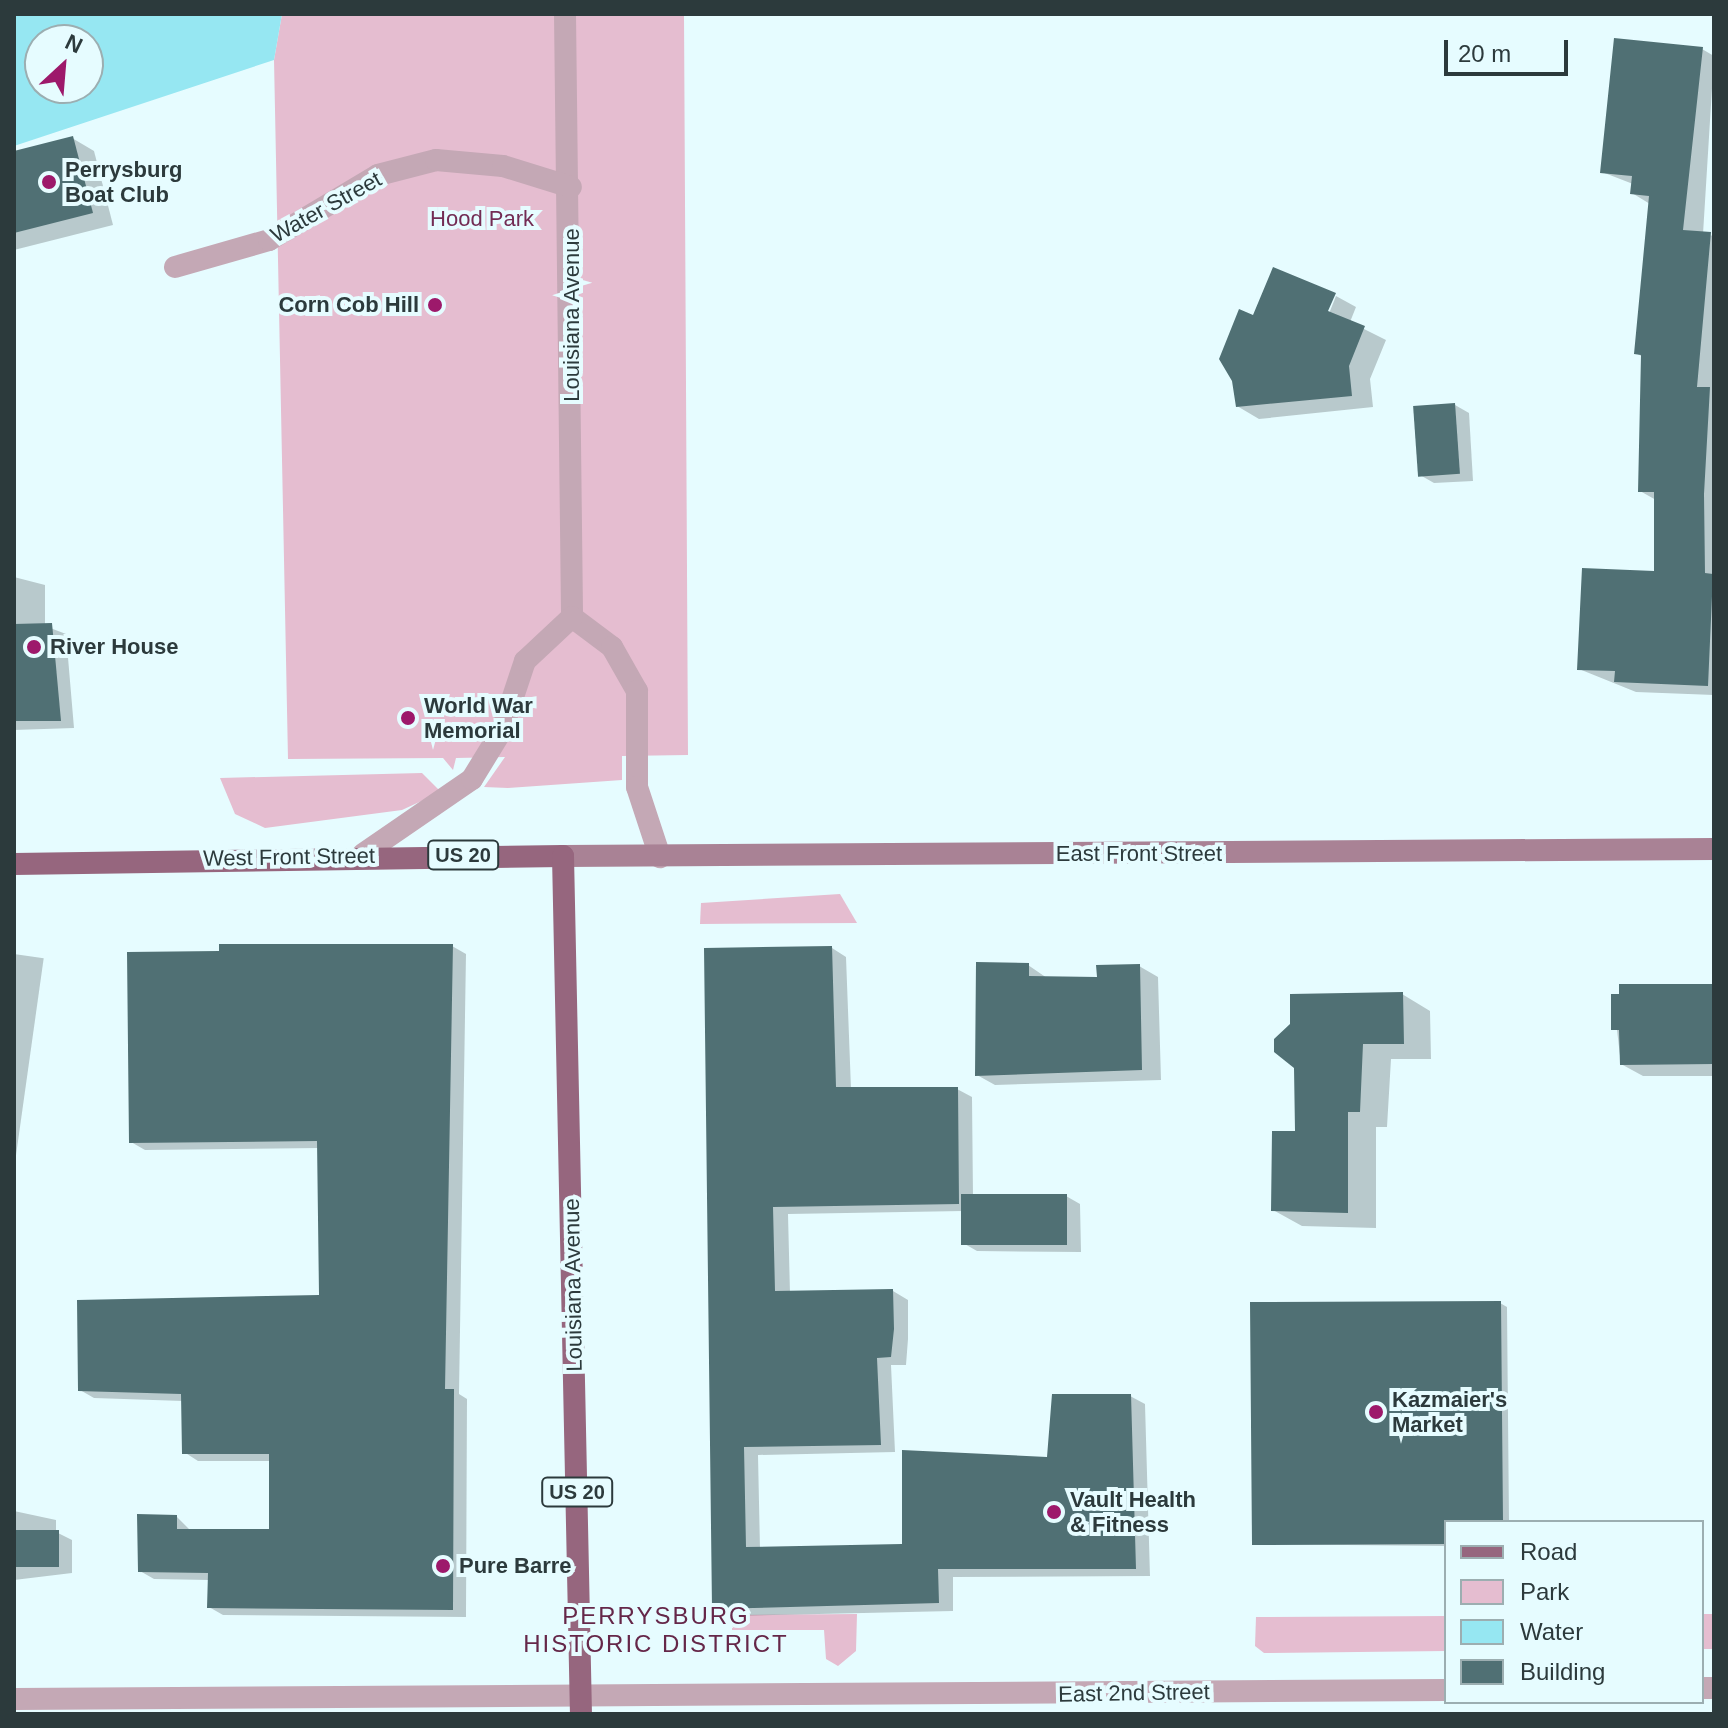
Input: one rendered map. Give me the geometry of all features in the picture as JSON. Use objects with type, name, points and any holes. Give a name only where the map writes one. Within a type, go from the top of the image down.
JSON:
[{"type":"main road","name":"East Front Street","points":[[563,856],[1714,849]]},
{"type":"main road","name":"West Front Street","points":[[14,864],[363,854],[563,856]]},
{"type":"main road","name":"Louisiana Avenue","points":[[563,856],[581,1706]]},
{"type":"street","name":"Louisiana Avenue","points":[[565,14],[571,187],[572,617]]},
{"type":"street","name":"Water Street","points":[[175,267],[269,240],[347,190],[428,162],[469,159],[571,187]]},
{"type":"street","points":[[363,854],[472,779],[502,730],[525,661],[572,617],[612,647],[637,691],[637,787],[660,857]]},
{"type":"street","name":"East 2nd Street","points":[[14,1699],[581,1706],[1444,1690]]},
{"type":"green space","name":"Hood Park","points":[[282,14],[684,14],[688,755],[622,756],[622,780],[508,788],[484,787],[505,757],[456,758],[453,770],[443,758],[288,759],[274,60]]},
{"type":"green space","points":[[422,773],[441,792],[402,810],[265,828],[235,814],[220,778]]},
{"type":"green space","points":[[840,894],[857,923],[700,924],[701,903]]},
{"type":"green space","points":[[857,1614],[856,1651],[838,1666],[826,1659],[824,1630],[732,1630],[732,1615]]},
{"type":"green space","points":[[1704,1614],[1714,1614],[1714,1649],[1704,1649]]},
{"type":"green space","points":[[1444,1616],[1444,1651],[1264,1653],[1255,1646],[1256,1617]]},
{"type":"water","points":[[14,14],[282,14],[274,60],[14,146]]},
{"type":"building","points":[[1614,38],[1703,47],[1683,230],[1711,232],[1697,387],[1710,387],[1704,494],[1705,573],[1713,574],[1708,686],[1614,682],[1615,671],[1577,670],[1582,568],[1654,571],[1654,492],[1638,492],[1641,355],[1634,354],[1649,196],[1630,194],[1632,176],[1600,173]]},
{"type":"building","name":"Perrysburg Boat Club","points":[[73,136],[93,213],[14,233],[14,151]]},
{"type":"building","points":[[1273,267],[1336,293],[1328,311],[1365,326],[1349,366],[1352,396],[1236,407],[1232,381],[1219,359],[1239,309],[1253,315]]},
{"type":"building","points":[[1455,403],[1460,474],[1418,477],[1413,406]]},
{"type":"building","name":"River House","points":[[52,623],[61,721],[14,721],[14,624]]},
{"type":"building","points":[[219,944],[453,944],[445,1389],[454,1389],[453,1610],[207,1608],[208,1573],[138,1572],[137,1514],[177,1515],[177,1529],[269,1529],[269,1454],[182,1454],[181,1394],[78,1391],[77,1300],[319,1295],[317,1141],[129,1143],[127,952],[219,951]]},
{"type":"building","points":[[832,946],[836,1087],[958,1087],[959,1204],[773,1207],[775,1291],[893,1289],[894,1329],[891,1357],[877,1358],[881,1445],[744,1447],[746,1547],[902,1544],[902,1450],[1047,1457],[1052,1394],[1131,1394],[1136,1569],[938,1569],[939,1603],[712,1609],[704,948]]},
{"type":"building","points":[[976,962],[1029,963],[1029,976],[1097,977],[1096,965],[1140,964],[1142,1070],[975,1076]]},
{"type":"building","points":[[1619,984],[1714,984],[1714,1064],[1620,1065],[1619,1030],[1611,1030],[1611,994],[1619,994]]},
{"type":"building","points":[[1403,992],[1404,1044],[1363,1044],[1360,1112],[1348,1112],[1348,1213],[1271,1211],[1272,1131],[1295,1131],[1294,1068],[1274,1052],[1274,1039],[1290,1024],[1290,994]]},
{"type":"building","points":[[961,1194],[1067,1194],[1067,1245],[961,1245]]},
{"type":"building","name":"Kazmaier's Market","points":[[1501,1301],[1503,1520],[1444,1520],[1444,1544],[1252,1545],[1250,1302]]},
{"type":"building","points":[[14,1530],[59,1530],[59,1567],[14,1567]]},
{"type":"place","name":"Perrysburg Boat Club","points":[[49,182]]},
{"type":"place","name":"Corn Cob Hill","points":[[435,305]]},
{"type":"place","name":"River House","points":[[34,647]]},
{"type":"place","name":"World War Memorial","points":[[408,718]]},
{"type":"place","name":"Kazmaier's Market","points":[[1376,1412]]},
{"type":"place","name":"Vault Health & Fitness","points":[[1054,1512]]},
{"type":"place","name":"Pure Barre","points":[[443,1566]]},
{"type":"district","name":"PERRYSBURG HISTORIC DISTRICT","points":[[656,1630]]}]
